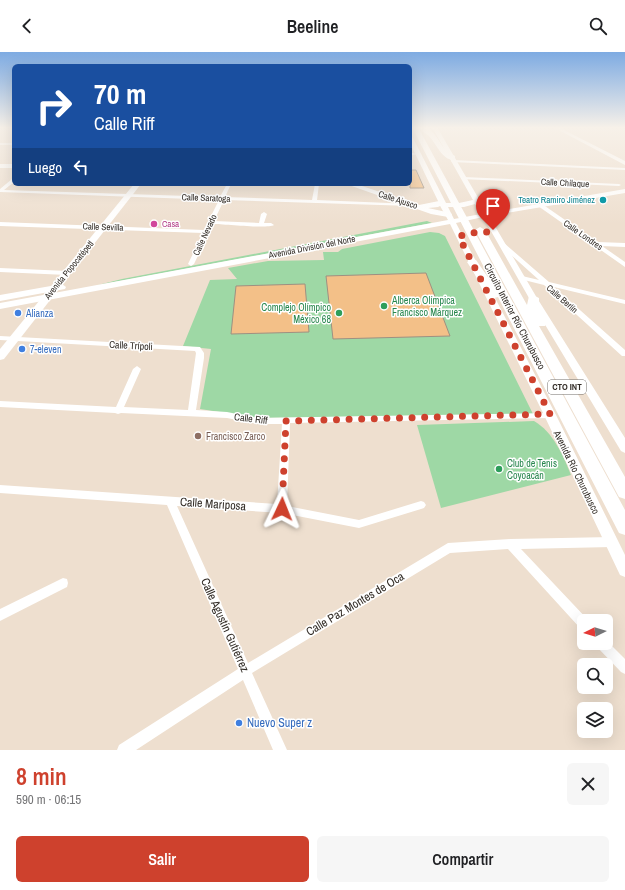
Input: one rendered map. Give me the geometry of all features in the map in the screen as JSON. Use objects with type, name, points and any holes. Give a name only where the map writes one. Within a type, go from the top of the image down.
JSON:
[{"type":"highway","points":[[424,167],[426,163],[425,160]]},
{"type":"highway","name":"Circuito Interior Río Churubusco","points":[[436,160],[490,238],[575,402],[625,492]]},
{"type":"highway","name":"Circuito Interior Río Churubusco","points":[[441,160],[451,183]]},
{"type":"highway","name":"Circuito Interior Río Churubusco","points":[[490,238],[529,344],[625,527]]},
{"type":"highway","points":[[472,262],[487,282],[513,330],[529,344]]},
{"type":"highway","points":[[533,298],[533,310],[576,384],[575,402]]},
{"type":"main road","name":"Avenida Río Churubusco","points":[[421,160],[550,414],[625,570]]},
{"type":"main road","name":"CTO INT","points":[[453,160],[483,212],[490,238],[522,278],[625,448]]},
{"type":"main road","points":[[0,166],[12,166]]},
{"type":"main road","name":"Avenida División del Norte","points":[[0,298],[450,218],[622,185]]},
{"type":"main road","name":"Avenida Popocatépetl","points":[[0,356],[136,186]]},
{"type":"main road","name":"Calle Ajusco","points":[[354,186],[450,218]]},
{"type":"main road","name":"Avenida División del Norte","points":[[483,212],[540,205],[625,191]]},
{"type":"main road","points":[[414,206],[432,206],[442,203],[450,206],[476,201]]},
{"type":"main road","name":"Avenida División del Norte","points":[[0,306],[450,218]]},
{"type":"main road","points":[[457,233],[468,233],[490,238]]},
{"type":"main road","points":[[81,291],[75,290],[75,288],[116,279],[120,276]]},
{"type":"street","points":[[453,160],[625,169]]},
{"type":"street","name":"Calle Chilaque","points":[[463,178],[622,185]]},
{"type":"street","points":[[0,191],[12,182]]},
{"type":"street","name":"Calle Nevado","points":[[192,264],[228,186]]},
{"type":"street","points":[[314,202],[317,186]]},
{"type":"street","name":"Calle Saratoga","points":[[0,191],[414,206]]},
{"type":"street","name":"Calle Londres","points":[[540,205],[625,265]]},
{"type":"street","points":[[261,225],[264,214]]},
{"type":"street","points":[[211,222],[271,225]]},
{"type":"street","name":"Calle Sevilla","points":[[0,224],[206,232]]},
{"type":"street","name":"Calle Berlín","points":[[490,238],[625,354]]},
{"type":"street","points":[[595,244],[625,245]]},
{"type":"street","points":[[0,270],[67,273]]},
{"type":"street","points":[[522,278],[625,302]]},
{"type":"street","name":"Calle Trípoli","points":[[0,338],[197,349],[200,353],[200,358],[191,414]]},
{"type":"street","points":[[118,411],[137,369]]},
{"type":"street","name":"Calle Riff","points":[[0,404],[118,411],[227,415],[257,421],[550,414]]},
{"type":"street","points":[[282,509],[286,421]]},
{"type":"street","name":"Calle Mariposa","points":[[0,489],[282,509],[359,524],[421,505]]},
{"type":"street","name":"Calle Agustín Gutiérrez","points":[[170,501],[280,750]]},
{"type":"street","name":"Calle Paz Montes de Oca","points":[[124,750],[245,671],[448,548],[510,544],[612,542]]},
{"type":"street","points":[[510,544],[577,616]]},
{"type":"street","points":[[0,615],[63,583]]},
{"type":"street","points":[[608,650],[625,668]]},
{"type":"green space","points":[[427,221],[432,223],[98,285],[122,279]]},
{"type":"green space","name":"Complejo Olímpico México 68","points":[[430,232],[439,233],[445,236],[533,414],[259,418],[200,409],[211,349],[183,346],[210,280],[237,279],[228,268],[268,261],[324,260],[323,252],[338,252],[342,249]]},
{"type":"green space","name":"Club de Tenis Coyoacán","points":[[534,421],[547,431],[557,445],[571,475],[441,508],[417,425]]},
{"type":"building","points":[[412,170],[416,170],[424,188],[410,188],[410,186],[412,186]]},
{"type":"building","name":"Alberca Olímpica Francisco Márquez","points":[[426,273],[450,336],[333,339],[326,276]]},
{"type":"building","points":[[305,284],[309,332],[231,334],[236,286]]},
{"type":"place","name":"Teatro Ramiro Jiménez","points":[[603,200]]},
{"type":"place","name":"Casa","points":[[154,224]]},
{"type":"place","name":"Alberca Olímpica Francisco Márquez","points":[[384,306]]},
{"type":"place","name":"Alianza","points":[[18,313]]},
{"type":"place","name":"Complejo Olímpico México 68","points":[[339,313]]},
{"type":"place","name":"7-eleven","points":[[22,349]]},
{"type":"place","name":"Francisco Zarco","points":[[198,436]]},
{"type":"place","name":"Club de Tenis Coyoacán","points":[[499,469]]},
{"type":"place","name":"Nuevo Super z","points":[[239,723]]},
{"type":"route","points":[[282,509],[286,421],[550,414],[459,237],[468,233],[493,230]]}]
